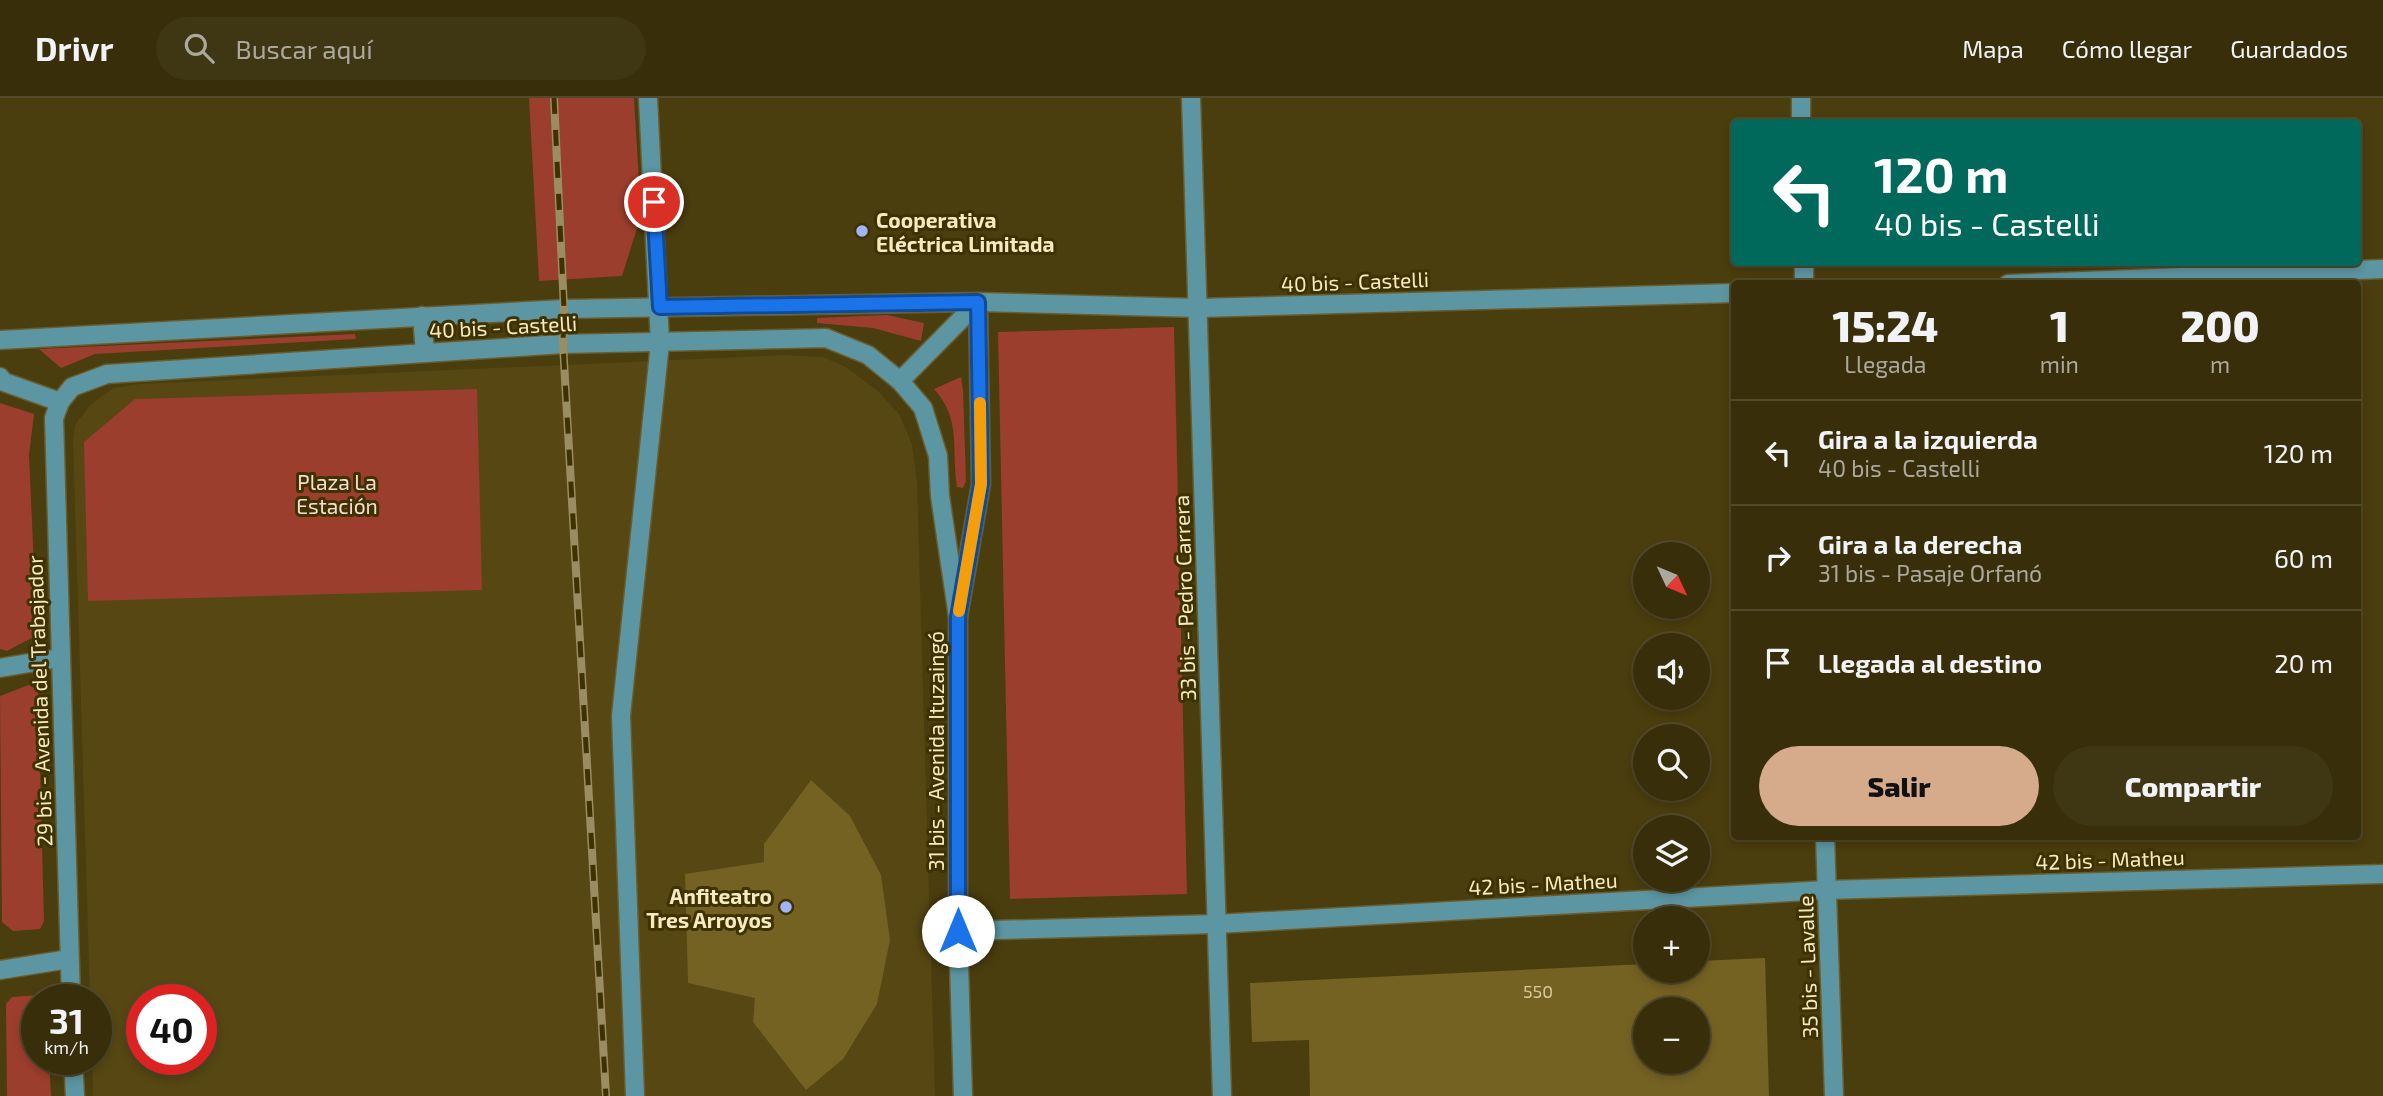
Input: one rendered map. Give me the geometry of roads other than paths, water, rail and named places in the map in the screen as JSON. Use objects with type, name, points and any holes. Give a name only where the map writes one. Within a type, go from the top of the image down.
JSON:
[{"type":"street","points":[[635,1096],[621,716],[660,343],[648,98]]},
{"type":"street","name":"33 bis - Pedro Carrera","points":[[1191,98],[1222,1096]]},
{"type":"street","points":[[1801,98],[1801,119]]},
{"type":"street","points":[[2108,280],[2383,269]]},
{"type":"street","name":"40 bis - Castelli","points":[[0,340],[564,309],[978,302],[1198,308],[1731,293]]},
{"type":"street","points":[[900,381],[978,302]]},
{"type":"street","name":"31 bis - Avenida Ituzaingó","points":[[958,617],[981,484],[978,302]]},
{"type":"street","points":[[422,316],[425,354]]},
{"type":"street","name":"40 bis - Castelli","points":[[60,402],[72,387],[107,374],[563,344],[826,338],[868,355],[900,381]]},
{"type":"street","points":[[0,377],[4,382],[60,402]]},
{"type":"street","name":"31 bis - Avenida Ituzaingó","points":[[900,381],[923,408],[938,456],[940,496],[958,617],[958,931],[963,1096]]},
{"type":"street","name":"29 bis - Avenida del Trabajador","points":[[60,402],[54,418],[70,984]]},
{"type":"street","points":[[0,668],[59,658]]},
{"type":"street","name":"35 bis - Lavalle","points":[[1825,840],[1834,1096]]},
{"type":"street","name":"42 bis - Matheu","points":[[958,931],[1216,924],[1827,890],[2383,874]]},
{"type":"street","points":[[0,970],[69,959]]},
{"type":"street","points":[[74,1075],[75,1096]]},
{"type":"railway","points":[[554,98],[564,309],[563,344],[606,1096]]},
{"type":"place","name":"Cooperativa Eléctrica Limitada","points":[[862,231]]},
{"type":"place","name":"Anfiteatro Tres Arroyos","points":[[786,907]]},
{"type":"park label","name":"Plaza La Estación","points":[[337,493]]}]
